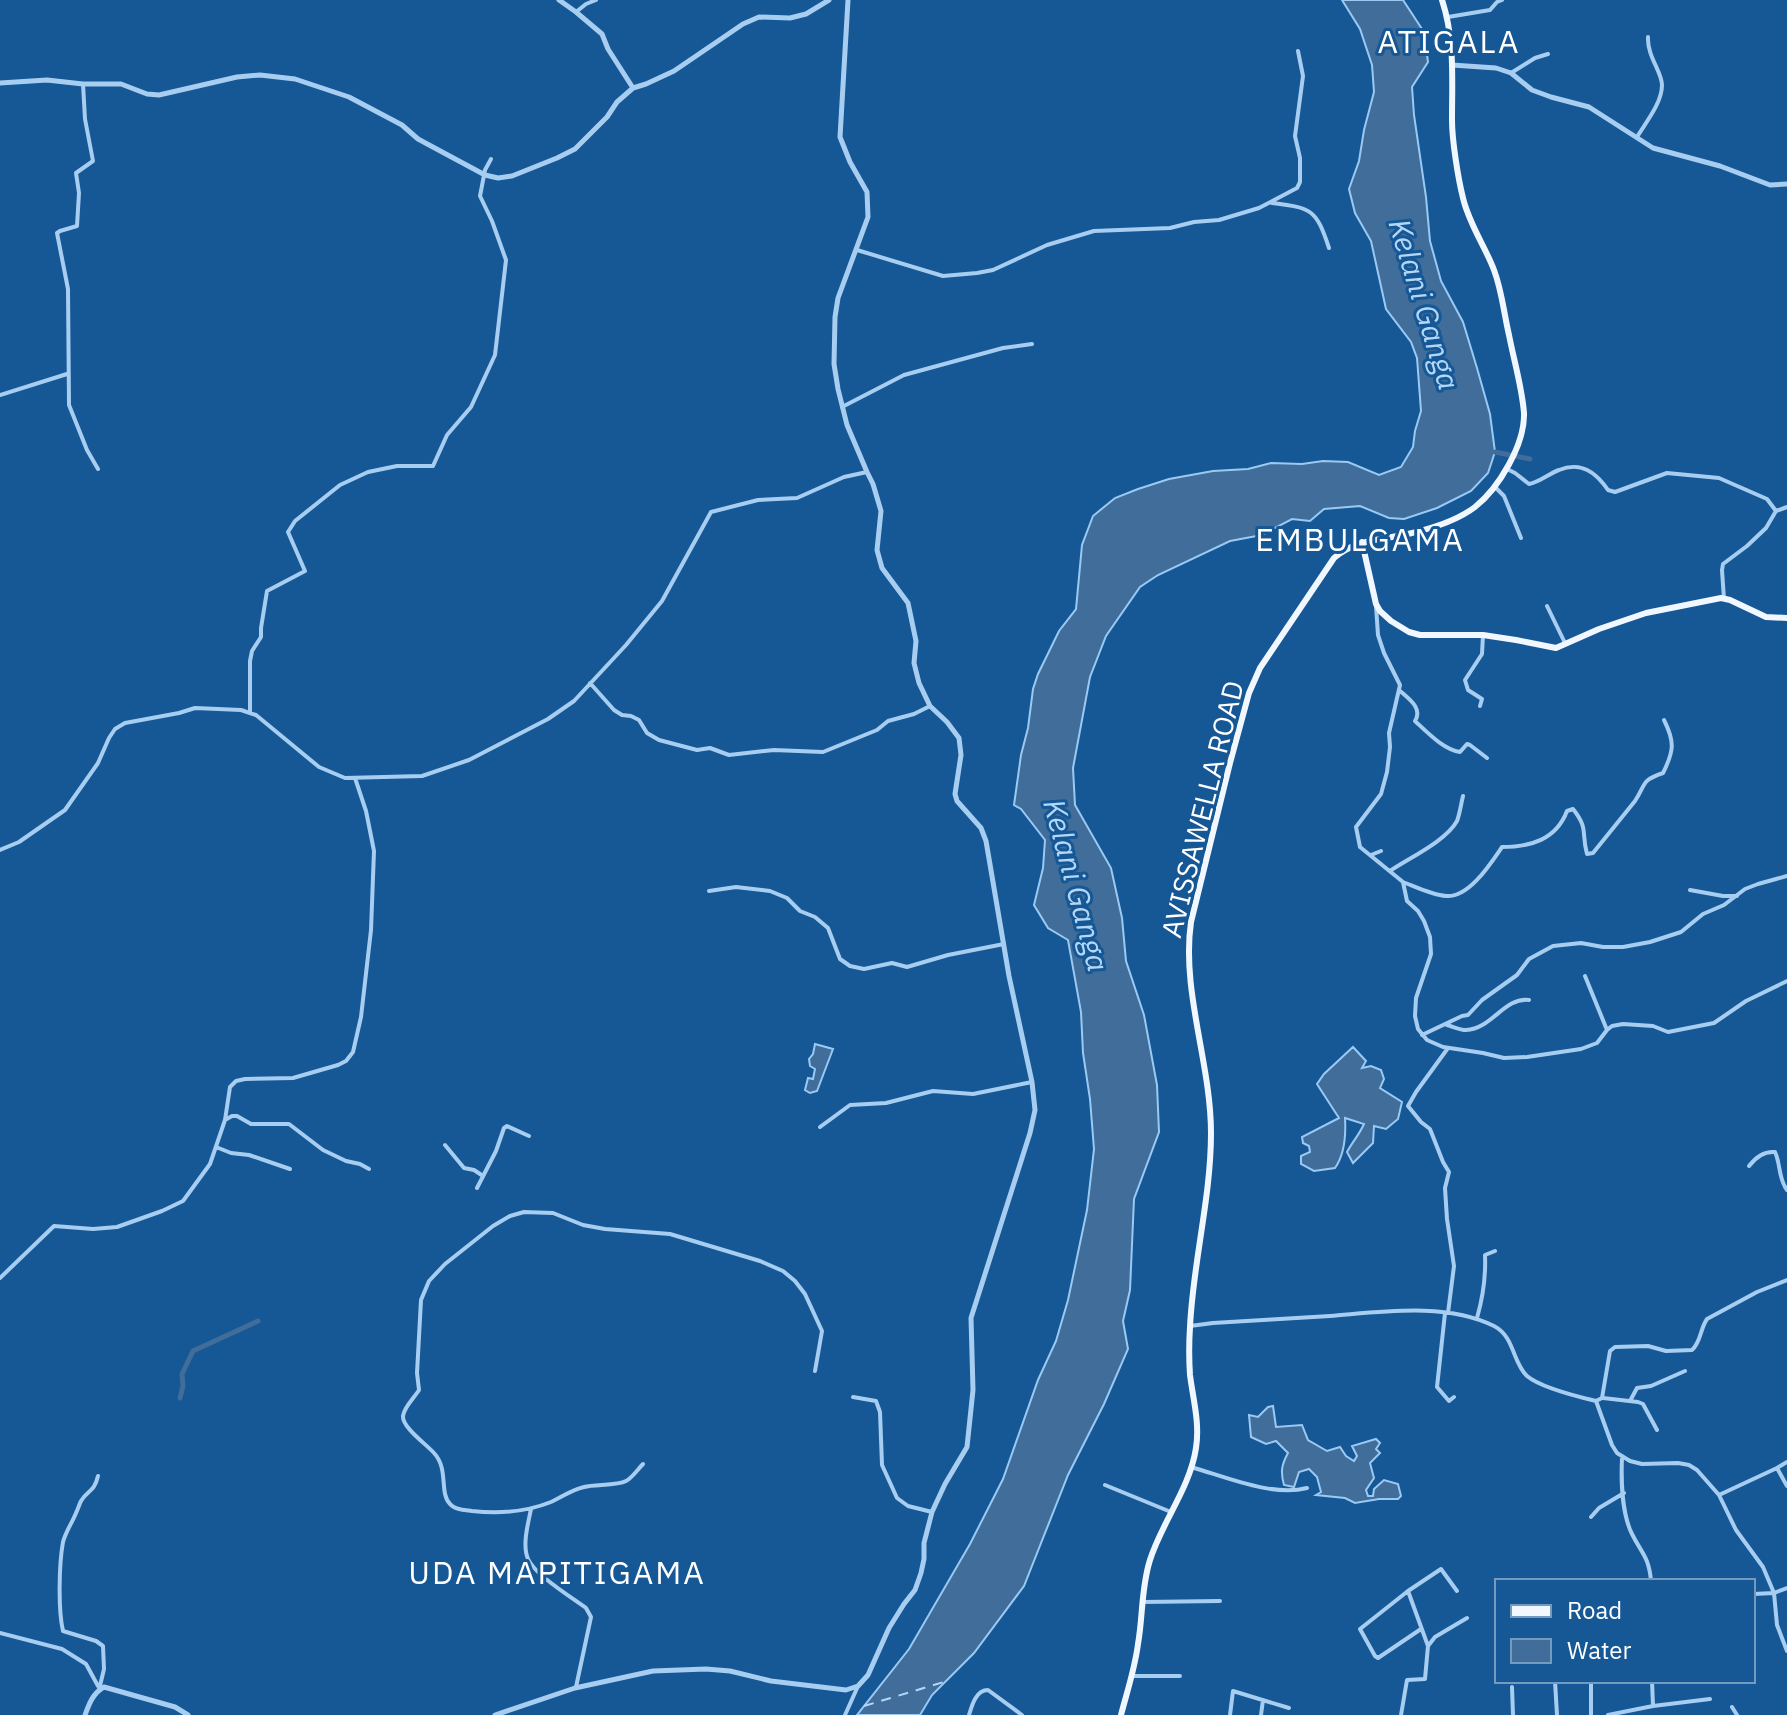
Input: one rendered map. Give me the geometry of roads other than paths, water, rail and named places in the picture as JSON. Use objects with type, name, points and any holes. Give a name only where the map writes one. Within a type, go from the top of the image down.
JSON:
[{"type":"main road","name":"AVISSAWELLA ROAD","points":[[1121,1715],[1138,1645],[1149,1560],[1191,1467],[1197,1438],[1190,1373],[1190,1326],[1211,1132],[1205,1069],[1188,967],[1188,945],[1191,922],[1249,693],[1260,668],[1334,558],[1344,549],[1362,542],[1410,534],[1456,518],[1475,507],[1495,487],[1507,469],[1521,435],[1522,400],[1496,276],[1463,199],[1452,124],[1451,38],[1442,0]]},
{"type":"main road","points":[[1362,542],[1380,611],[1409,632],[1420,635],[1483,635],[1549,648],[1566,645],[1599,629],[1646,613],[1693,602],[1724,599],[1766,617],[1787,618]]},
{"type":"street","points":[[559,0],[602,34],[633,88]]},
{"type":"street","points":[[576,12],[596,0]]},
{"type":"street","points":[[0,83],[47,80],[121,84],[159,95],[237,77],[260,75],[295,79],[349,97],[402,125],[418,139],[485,175],[498,178],[512,176],[575,149],[633,88],[674,71],[743,24],[759,17],[775,19],[806,14],[829,0]]},
{"type":"street","points":[[845,1715],[858,1686],[868,1675],[889,1628],[915,1590],[932,1512],[967,1447],[973,1390],[971,1318],[1035,1110],[986,841],[981,828],[963,809],[955,794],[961,755],[959,738],[930,706],[919,683],[914,663],[916,641],[908,603],[882,568],[877,550],[881,511],[873,484],[847,425],[834,364],[835,317],[844,278],[868,217],[867,192],[840,137],[848,0]]},
{"type":"street","points":[[1448,17],[1490,10],[1502,0]]},
{"type":"street","points":[[1637,137],[1657,103],[1662,84],[1653,63],[1648,37]]},
{"type":"street","points":[[857,250],[943,276],[977,273],[993,270],[1047,245],[1094,231],[1170,228],[1219,220],[1259,208],[1297,188],[1300,182],[1300,158],[1295,136],[1303,76],[1298,51]]},
{"type":"street","points":[[1511,73],[1548,54]]},
{"type":"street","points":[[1452,65],[1496,68],[1511,73],[1532,90],[1589,107],[1653,148],[1720,166],[1770,185],[1787,184]]},
{"type":"street","points":[[83,84],[85,119],[93,161],[76,173],[79,193],[77,226],[57,233],[68,289],[69,405],[98,469]]},
{"type":"street","points":[[250,713],[250,661],[261,637],[267,591],[305,571],[288,532],[295,521],[340,485],[368,472],[397,466],[433,466],[447,435],[471,407],[495,355],[506,260],[480,196],[491,159]]},
{"type":"street","points":[[1270,203],[1301,207],[1313,213],[1329,248]]},
{"type":"street","points":[[842,407],[904,375],[1003,348],[1032,344]]},
{"type":"street","points":[[0,395],[67,374]]},
{"type":"street","points":[[1507,469],[1529,484],[1560,469],[1576,466],[1599,476],[1608,490],[1615,492],[1667,473],[1719,478],[1767,499],[1776,511]]},
{"type":"street","points":[[0,850],[19,842],[65,810],[98,763],[115,729],[125,723],[195,708],[241,710],[256,715],[319,767],[345,778],[422,776],[469,760],[548,719],[574,701],[662,601],[711,512],[758,500],[797,498],[844,477],[867,472]]},
{"type":"street","points":[[1495,487],[1504,496],[1521,538]]},
{"type":"street","points":[[1724,599],[1723,564],[1766,528],[1776,511],[1787,507]]},
{"type":"street","points":[[1376,604],[1378,635],[1399,680],[1399,690],[1389,733],[1387,772],[1381,794],[1356,827],[1360,847],[1403,882],[1445,896],[1455,896],[1482,877],[1502,847],[1521,847],[1541,840],[1550,835],[1567,811],[1573,809],[1584,823],[1587,854],[1593,853],[1635,801],[1648,778],[1663,773],[1673,747],[1664,720]]},
{"type":"street","points":[[1547,606],[1566,645]]},
{"type":"street","points":[[1480,706],[1482,699],[1468,690],[1465,680],[1482,654],[1483,635]]},
{"type":"street","points":[[590,683],[614,710],[639,720],[647,733],[659,740],[697,750],[710,748],[729,755],[774,750],[823,752],[877,730],[888,721],[930,706]]},
{"type":"street","points":[[1399,690],[1418,710],[1415,721],[1436,739],[1456,752],[1470,745],[1487,758]]},
{"type":"street","points":[[0,1278],[54,1226],[117,1227],[183,1201],[210,1164],[225,1120],[230,1087],[236,1081],[293,1078],[338,1065],[353,1052],[361,1017],[371,930],[374,851],[355,778]]},
{"type":"street","points":[[1390,871],[1451,828],[1457,819],[1463,796]]},
{"type":"street","points":[[1371,855],[1381,851]]},
{"type":"street","points":[[1422,1035],[1468,1015],[1482,1000],[1517,975],[1529,959],[1553,946],[1581,943],[1623,947],[1650,942],[1681,932],[1703,914],[1758,884],[1787,876]]},
{"type":"street","points":[[1403,882],[1407,901],[1418,911],[1430,937],[1431,954],[1416,998],[1418,1029],[1427,1040],[1448,1048],[1504,1058],[1527,1057],[1589,1046],[1597,1043],[1612,1026],[1636,1024],[1668,1032],[1714,1023],[1746,1001],[1787,981]]},
{"type":"street","points":[[709,891],[736,887],[770,891],[787,898],[800,911],[815,917],[828,928],[840,959],[850,966],[864,969],[892,963],[907,967],[1004,944]]},
{"type":"street","points":[[1690,890],[1737,896]]},
{"type":"street","points":[[1585,976],[1607,1030]]},
{"type":"street","points":[[1445,1024],[1469,1030],[1502,1012],[1511,1001],[1529,1000]]},
{"type":"street","points":[[1448,1048],[1408,1106],[1430,1129],[1449,1172],[1445,1188],[1454,1266],[1437,1387],[1449,1401],[1454,1397]]},
{"type":"street","points":[[820,1127],[850,1105],[886,1103],[933,1091],[973,1094],[1032,1082]]},
{"type":"street","points":[[225,1120],[237,1116],[251,1124],[289,1124],[323,1150],[369,1169]]},
{"type":"street","points":[[477,1188],[504,1128],[512,1127],[529,1136]]},
{"type":"street","points":[[445,1145],[464,1168],[483,1176]]},
{"type":"street","points":[[216,1147],[290,1169]]},
{"type":"street","points":[[1749,1166],[1769,1151],[1775,1152],[1781,1182],[1787,1190]]},
{"type":"street","points":[[643,1464],[627,1481],[581,1487],[531,1509],[494,1514],[459,1510],[450,1504],[446,1498],[443,1466],[437,1455],[405,1425],[403,1415],[419,1390],[421,1300],[429,1281],[445,1264],[493,1226],[524,1212],[553,1213],[594,1227],[670,1234],[760,1261],[783,1271],[795,1281],[805,1294],[822,1331],[815,1371]]},
{"type":"street","points":[[1477,1318],[1484,1290],[1485,1255],[1495,1251]]},
{"type":"street","points":[[1602,1398],[1610,1351],[1615,1347],[1692,1350],[1697,1346],[1707,1319],[1787,1280]]},
{"type":"street","points":[[1190,1326],[1384,1311],[1446,1313],[1477,1318],[1500,1329],[1507,1337],[1526,1375],[1577,1397],[1643,1404],[1657,1430]]},
{"type":"street","points":[[1630,1401],[1637,1388],[1651,1386],[1685,1371]]},
{"type":"street","points":[[853,1397],[876,1401],[880,1412],[882,1465],[897,1498],[908,1506],[932,1512]]},
{"type":"street","points":[[1596,1401],[1612,1445],[1622,1457],[1642,1464],[1689,1465],[1719,1495],[1736,1530],[1763,1567],[1774,1593],[1777,1625],[1787,1651]]},
{"type":"street","points":[[1622,1457],[1627,1522],[1646,1554],[1651,1579]]},
{"type":"street","points":[[1719,1495],[1787,1462]]},
{"type":"street","points":[[1191,1467],[1270,1489],[1307,1488]]},
{"type":"street","points":[[1777,1468],[1787,1486]]},
{"type":"street","points":[[98,1476],[96,1487],[81,1500],[67,1529],[60,1590],[63,1631],[103,1646],[104,1669],[99,1690]]},
{"type":"street","points":[[1105,1485],[1171,1512]]},
{"type":"street","points":[[1591,1517],[1599,1508],[1624,1493]]},
{"type":"street","points":[[531,1509],[526,1538],[528,1560],[535,1570],[586,1608],[591,1617],[576,1689]]},
{"type":"street","points":[[1421,1629],[1378,1658],[1360,1629],[1441,1569],[1457,1591]]},
{"type":"street","points":[[1755,1594],[1774,1593],[1787,1588]]},
{"type":"street","points":[[1401,1715],[1407,1680],[1425,1679],[1428,1646],[1408,1591]]},
{"type":"street","points":[[1142,1602],[1220,1601]]},
{"type":"street","points":[[1428,1646],[1435,1637],[1467,1618]]},
{"type":"street","points":[[0,1633],[62,1649],[86,1664],[99,1690]]},
{"type":"street","points":[[495,1715],[575,1688],[653,1671],[706,1669],[846,1690],[858,1686]]},
{"type":"street","points":[[1131,1676],[1180,1676]]},
{"type":"street","points":[[1555,1683],[1557,1715]]},
{"type":"street","points":[[1591,1683],[1591,1715]]},
{"type":"street","points":[[1652,1683],[1653,1706]]},
{"type":"street","points":[[85,1715],[91,1700],[104,1687],[175,1707],[188,1715]]},
{"type":"street","points":[[1512,1687],[1513,1715]]},
{"type":"street","points":[[969,1715],[978,1694],[984,1690],[1022,1715]]},
{"type":"street","points":[[1230,1715],[1233,1691],[1289,1708]]},
{"type":"street","points":[[1608,1715],[1710,1699]]},
{"type":"street","points":[[1261,1715],[1263,1700]]},
{"type":"street","points":[[1732,1707],[1737,1715]]},
{"type":"water","name":"Kelani Ganga","points":[[1342,0],[1403,0],[1424,32],[1428,62],[1412,87],[1430,241],[1441,281],[1463,322],[1490,414],[1495,452],[1488,473],[1471,491],[1437,508],[1404,519],[1389,518],[1360,506],[1324,509],[1310,521],[1292,519],[1262,535],[1230,541],[1158,575],[1140,587],[1106,636],[1090,677],[1073,768],[1075,805],[1111,868],[1122,918],[1126,961],[1144,1015],[1157,1085],[1159,1132],[1134,1199],[1130,1290],[1123,1321],[1128,1349],[1068,1475],[1024,1586],[974,1653],[932,1695],[920,1715],[857,1715],[909,1649],[970,1544],[1003,1479],[1038,1380],[1056,1341],[1087,1210],[1094,1149],[1081,1012],[1068,940],[1048,928],[1034,905],[1043,868],[1045,840],[1021,809],[1014,805],[1033,689],[1059,631],[1076,609],[1082,545],[1093,516],[1115,498],[1138,489],[1169,479],[1213,471],[1248,469],[1271,463],[1323,461],[1348,462],[1379,475],[1401,467],[1413,447],[1421,411],[1417,358],[1411,342],[1386,309],[1371,241],[1355,213],[1349,189],[1359,161],[1374,92],[1372,65],[1360,29]]},
{"type":"water","points":[[815,1044],[833,1049],[817,1091],[810,1093],[805,1090],[808,1078],[813,1079],[815,1069],[810,1066],[809,1059]]},
{"type":"water","points":[[1353,1047],[1366,1061],[1362,1068],[1371,1066],[1381,1070],[1384,1079],[1380,1088],[1402,1102],[1398,1119],[1386,1129],[1374,1126],[1373,1143],[1353,1163],[1347,1152],[1364,1124],[1345,1118],[1344,1144],[1338,1163],[1335,1168],[1314,1171],[1301,1164],[1301,1156],[1310,1152],[1302,1137],[1339,1118],[1317,1084]]},
{"type":"water","points":[[1273,1406],[1276,1427],[1302,1425],[1308,1440],[1327,1451],[1340,1447],[1354,1461],[1357,1456],[1352,1446],[1376,1439],[1380,1443],[1376,1449],[1380,1453],[1370,1463],[1374,1478],[1366,1490],[1368,1496],[1373,1496],[1374,1489],[1384,1480],[1398,1484],[1401,1496],[1398,1499],[1355,1503],[1345,1498],[1316,1495],[1321,1492],[1317,1477],[1309,1469],[1299,1472],[1294,1487],[1284,1485],[1282,1468],[1288,1453],[1276,1441],[1266,1444],[1251,1437],[1249,1415],[1258,1417]]},
{"type":"waterway","points":[[1495,452],[1530,459]]},
{"type":"waterway","points":[[180,1398],[182,1374],[193,1351],[258,1321]]},
{"type":"district","name":"ATIGALA","points":[[1449,41]]},
{"type":"district","name":"EMBULGAMA","points":[[1360,539]]},
{"type":"district","name":"UDA MAPITIGAMA","points":[[557,1572]]}]
